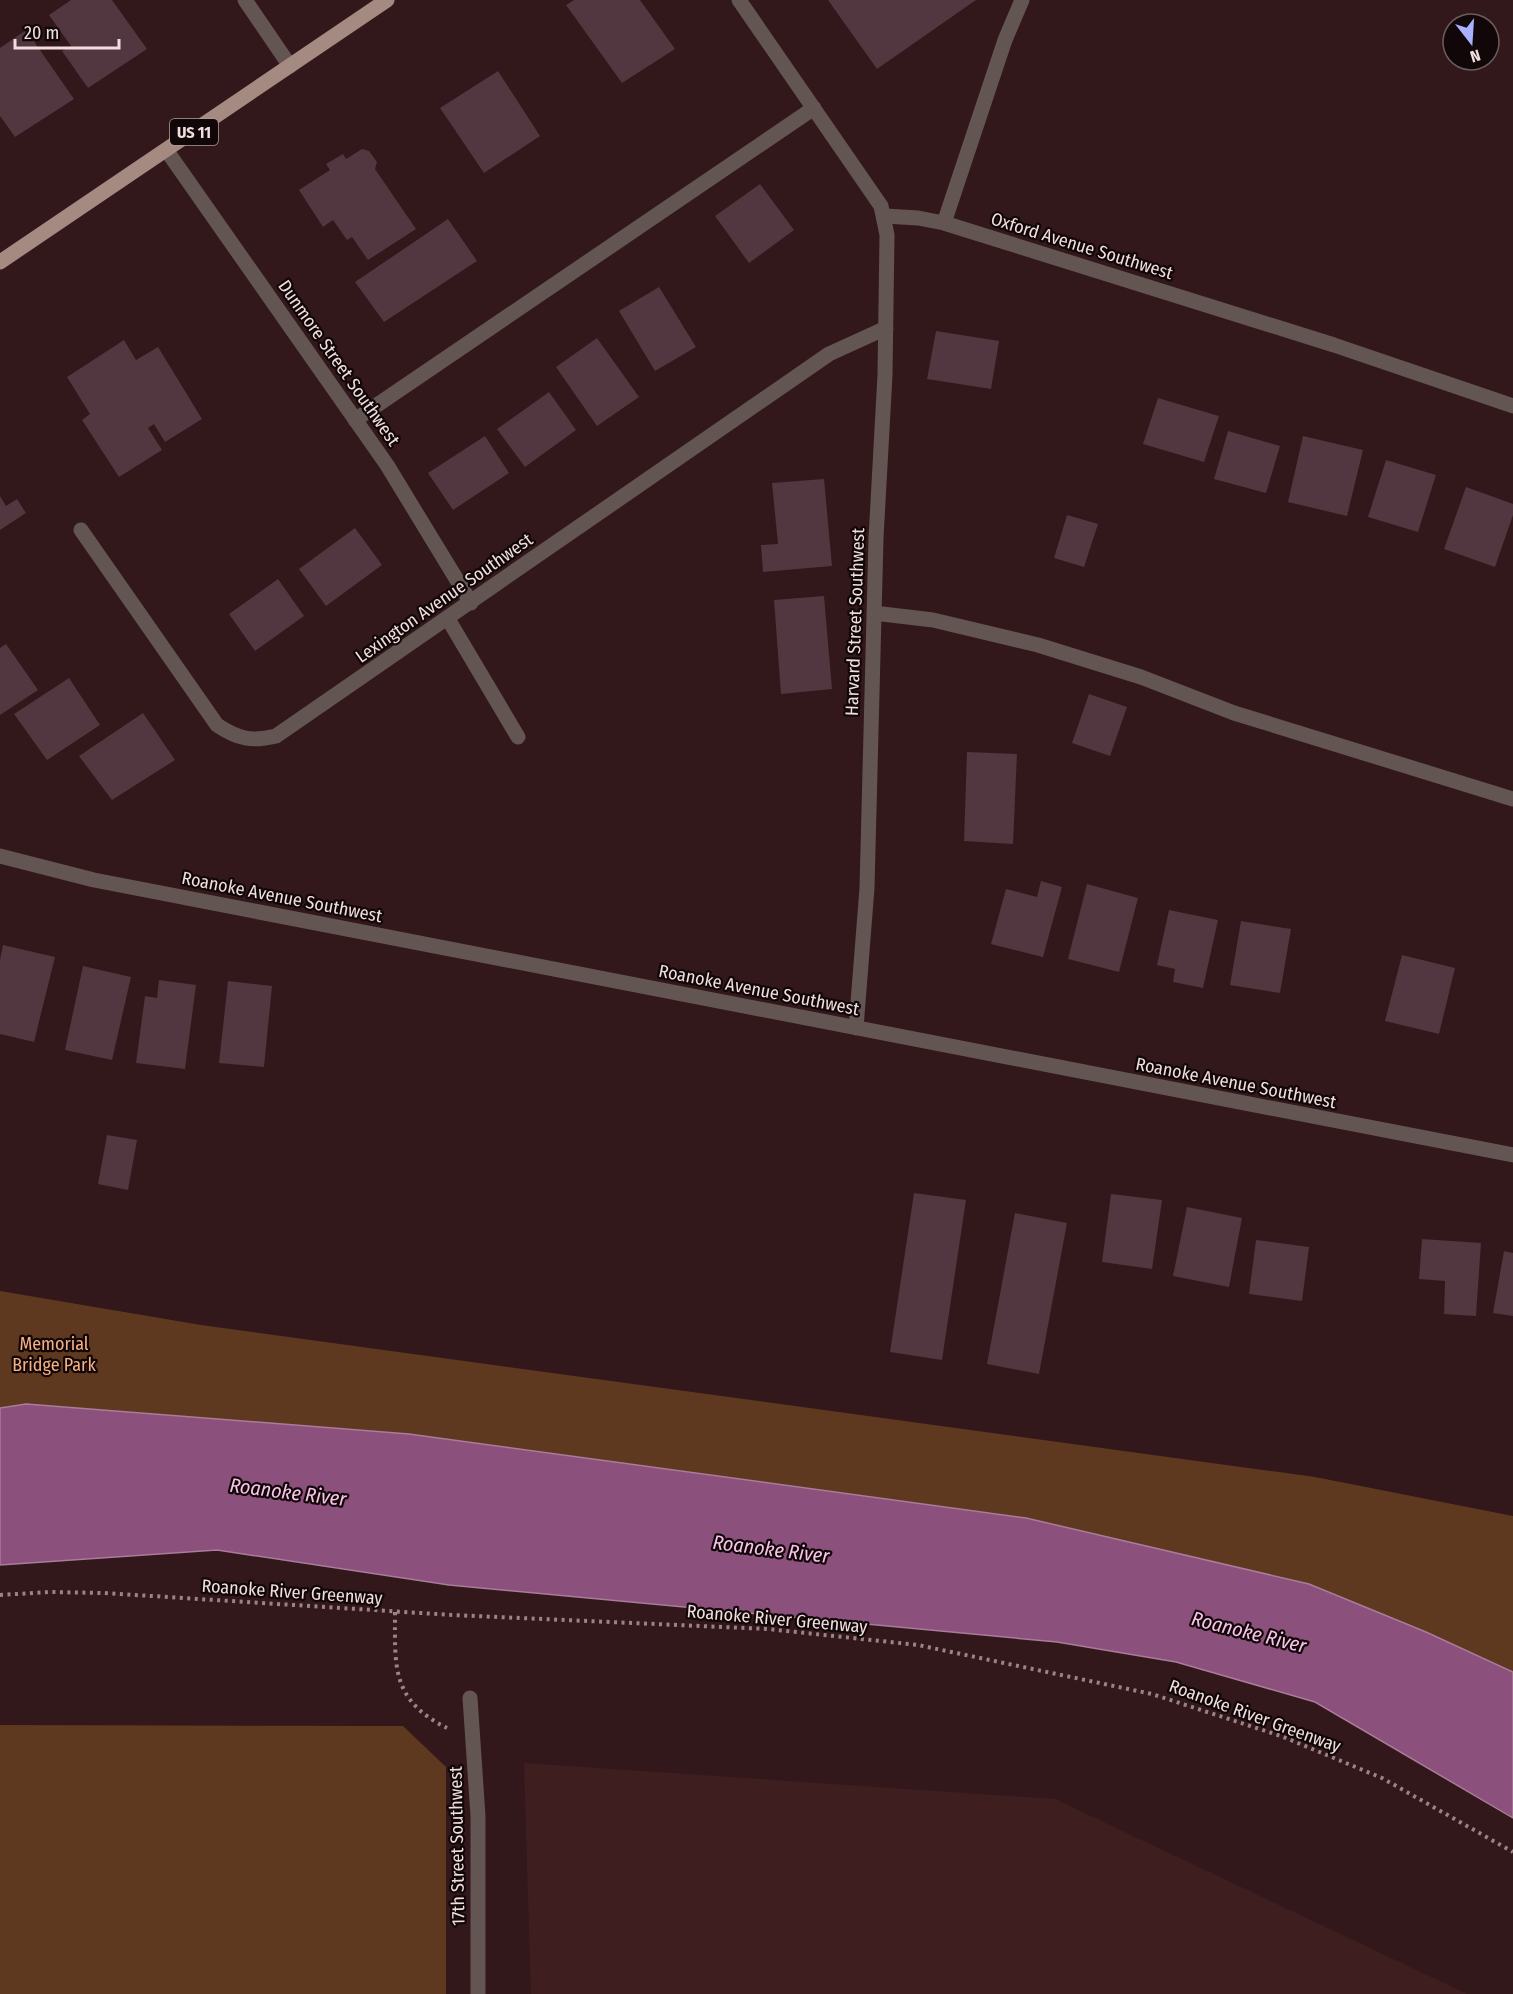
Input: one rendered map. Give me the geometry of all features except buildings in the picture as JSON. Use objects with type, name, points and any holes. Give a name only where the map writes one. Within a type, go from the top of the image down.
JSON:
[{"type":"main road","name":"US 11","points":[[0,262],[387,0]]},
{"type":"street","points":[[245,0],[290,66]]},
{"type":"street","points":[[739,0],[881,206],[885,216]]},
{"type":"street","points":[[944,223],[1005,40],[1022,0]]},
{"type":"street","points":[[355,420],[814,108]]},
{"type":"street","name":"Dunmore Street Southwest","points":[[167,151],[387,465],[471,603]]},
{"type":"street","name":"Oxford Avenue Southwest","points":[[885,216],[918,218],[944,223],[1334,345],[1513,406]]},
{"type":"street","name":"Harvard Street Southwest","points":[[856,1028],[867,888],[874,613],[886,328],[887,235],[885,216]]},
{"type":"street","name":"Lexington Avenue Southwest","points":[[81,530],[217,725],[234,736],[255,741],[276,736],[448,620],[829,354],[886,328]]},
{"type":"street","points":[[874,613],[933,620],[1038,645],[1141,677],[1234,713],[1513,799]]},
{"type":"street","points":[[448,620],[518,737]]},
{"type":"street","name":"Roanoke Avenue Southwest","points":[[0,856],[94,880],[1513,1155]]},
{"type":"street","name":"17th Street Southwest","points":[[470,1698],[478,1816],[478,1994]]},
{"type":"path","name":"Roanoke River Greenway","points":[[0,1596],[50,1592],[93,1593],[395,1612],[768,1629],[918,1645],[1152,1694],[1281,1736],[1382,1778],[1513,1852]]},
{"type":"path","points":[[395,1612],[396,1671],[402,1691],[415,1708],[433,1721],[452,1730],[474,1732]]},
{"type":"shaded area","points":[[524,1763],[1055,1799],[1467,1994],[531,1994]]},
{"type":"green space","name":"Memorial Bridge Park","points":[[0,1291],[201,1325],[1315,1477],[1513,1516],[1513,1672],[1426,1632],[1309,1584],[1026,1518],[409,1434],[27,1404],[0,1408]]},
{"type":"green space","points":[[0,1725],[403,1726],[446,1767],[446,1994],[0,1994]]},
{"type":"water","name":"Roanoke River","points":[[26,1404],[409,1434],[1026,1518],[1309,1584],[1426,1632],[1513,1672],[1513,1818],[1315,1702],[1176,1662],[1057,1642],[449,1585],[217,1550],[0,1565],[0,1408]]}]
